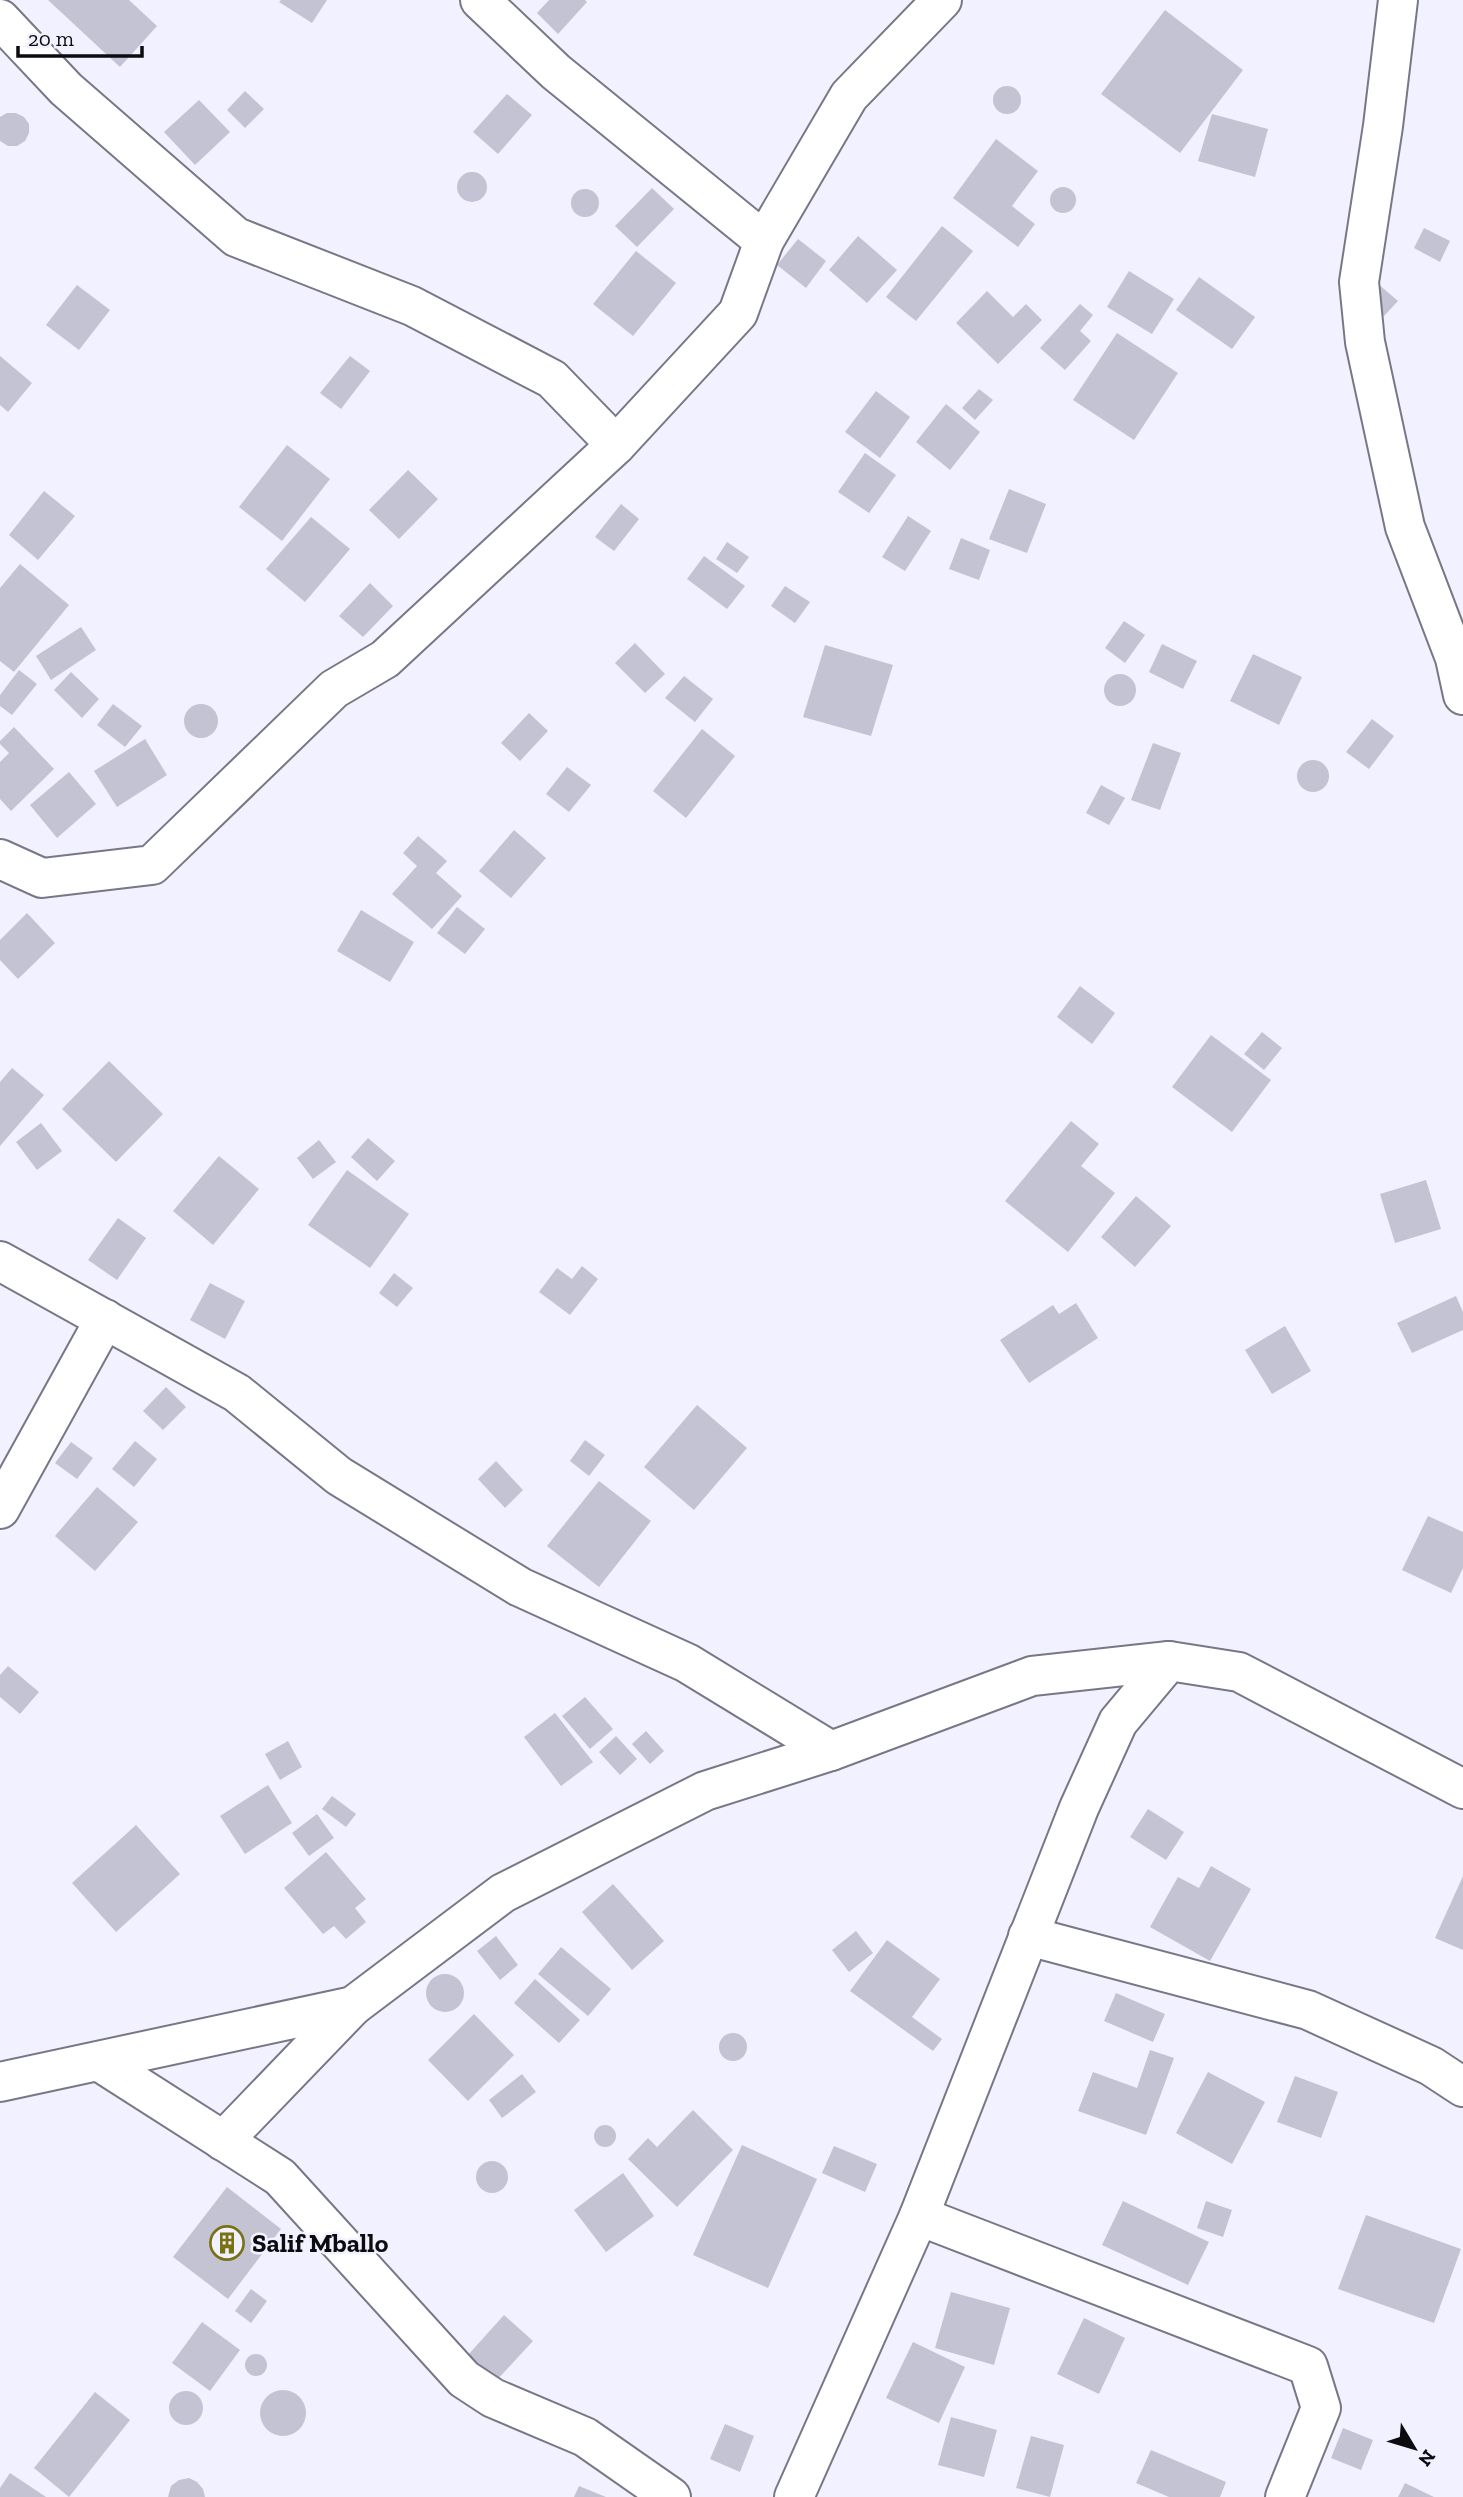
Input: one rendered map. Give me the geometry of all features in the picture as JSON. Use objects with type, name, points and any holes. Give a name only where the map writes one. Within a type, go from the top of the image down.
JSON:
[{"type":"street","points":[[480,0],[555,72],[764,241]]},
{"type":"street","points":[[0,859],[41,878],[152,865],[334,689],[385,659],[616,445],[738,313],[764,241],[849,96],[943,0]]},
{"type":"street","points":[[1398,0],[1359,282],[1365,342],[1405,527],[1455,658],[1463,695]]},
{"type":"street","points":[[0,19],[66,89],[236,237],[412,306],[552,379],[616,445]]},
{"type":"street","points":[[0,1261],[237,1393],[339,1476],[520,1587],[687,1663],[831,1751]]},
{"type":"street","points":[[0,1509],[105,1320]]},
{"type":"street","points":[[794,2497],[919,2216],[1079,1808],[1118,1722],[1169,1661]]},
{"type":"street","points":[[223,2141],[353,2006],[503,1893],[705,1791],[831,1751],[1032,1676],[1169,1661],[1239,1672],[1463,1788]]},
{"type":"street","points":[[1028,1936],[1308,2010],[1431,2066],[1463,2087]]},
{"type":"street","points":[[0,2082],[353,2006]]},
{"type":"street","points":[[100,2062],[280,2177],[464,2379],[493,2398],[585,2437],[671,2497]]},
{"type":"street","points":[[919,2216],[1308,2366],[1321,2408],[1284,2497]]},
{"type":"building","points":[[48,0],[129,0],[157,26],[120,67]]},
{"type":"building","points":[[327,0],[312,23],[279,2]]},
{"type":"building","points":[[549,0],[587,2],[558,34],[537,13]]},
{"type":"building","points":[[1165,10],[1243,70],[1180,153],[1101,94]]},
{"type":"building","points":[[1007,86],[1017,90],[1021,100],[1017,110],[1007,114],[997,110],[993,100],[997,90]]},
{"type":"building","points":[[245,91],[264,109],[245,128],[227,110]]},
{"type":"building","points":[[507,94],[532,115],[498,154],[473,132]]},
{"type":"building","points":[[199,100],[230,132],[195,165],[164,132]]},
{"type":"building","points":[[7,113],[24,117],[29,124],[25,141],[17,146],[8,146],[0,141],[0,117]]},
{"type":"building","points":[[1212,114],[1268,129],[1255,177],[1198,161]]},
{"type":"building","points":[[996,139],[1038,171],[1012,206],[1035,224],[1018,247],[953,198]]},
{"type":"building","points":[[472,172],[478,173],[486,181],[486,193],[478,201],[472,202],[466,201],[458,193],[457,187],[458,181],[466,173]]},
{"type":"building","points":[[1063,187],[1072,191],[1076,200],[1072,209],[1063,213],[1054,209],[1050,200],[1054,191]]},
{"type":"building","points":[[652,188],[674,209],[637,247],[615,226]]},
{"type":"building","points":[[585,189],[595,193],[599,203],[595,213],[585,217],[575,213],[571,203],[575,193]]},
{"type":"building","points":[[942,226],[973,251],[916,321],[886,297]]},
{"type":"building","points":[[1424,228],[1450,241],[1440,262],[1414,248]]},
{"type":"building","points":[[858,236],[897,270],[867,303],[829,270]]},
{"type":"building","points":[[798,239],[826,261],[806,288],[777,265]]},
{"type":"building","points":[[636,251],[676,283],[633,336],[593,304]]},
{"type":"building","points":[[1129,271],[1174,299],[1152,334],[1107,307]]},
{"type":"building","points":[[1199,277],[1255,317],[1232,349],[1176,310]]},
{"type":"building","points":[[1377,283],[1398,301],[1384,316],[1364,298]]},
{"type":"building","points":[[77,285],[110,310],[79,350],[46,325]]},
{"type":"building","points":[[987,291],[1013,317],[1026,304],[1042,320],[998,364],[956,323]]},
{"type":"building","points":[[1080,304],[1093,315],[1080,331],[1091,341],[1065,370],[1040,348]]},
{"type":"building","points":[[1117,333],[1178,373],[1134,440],[1073,400]]},
{"type":"building","points":[[0,356],[32,383],[8,412],[0,405]]},
{"type":"building","points":[[350,356],[370,371],[341,409],[320,393]]},
{"type":"building","points":[[979,389],[993,400],[975,420],[962,408]]},
{"type":"building","points":[[876,391],[910,417],[880,458],[845,432]]},
{"type":"building","points":[[946,404],[980,432],[950,470],[916,442]]},
{"type":"building","points":[[287,445],[330,479],[282,541],[239,507]]},
{"type":"building","points":[[865,453],[896,475],[869,513],[838,492]]},
{"type":"building","points":[[408,470],[438,499],[399,539],[369,510]]},
{"type":"building","points":[[1009,489],[1046,504],[1027,553],[989,539]]},
{"type":"building","points":[[44,491],[75,516],[38,560],[9,535]]},
{"type":"building","points":[[621,504],[639,519],[614,551],[595,537]]},
{"type":"building","points":[[908,516],[931,531],[905,571],[882,557]]},
{"type":"building","points":[[311,517],[350,549],[305,602],[266,569]]},
{"type":"building","points":[[961,538],[990,550],[979,580],[949,569]]},
{"type":"building","points":[[727,542],[749,557],[737,573],[716,559]]},
{"type":"building","points":[[704,556],[745,586],[727,609],[687,579]]},
{"type":"building","points":[[20,564],[69,605],[14,672],[0,661],[0,588]]},
{"type":"building","points":[[370,583],[393,606],[363,637],[339,616]]},
{"type":"building","points":[[785,586],[810,602],[795,623],[771,606]]},
{"type":"building","points":[[1124,621],[1145,635],[1125,663],[1105,648]]},
{"type":"building","points":[[81,627],[96,650],[51,680],[36,656]]},
{"type":"building","points":[[635,643],[665,674],[645,693],[615,663]]},
{"type":"building","points":[[1162,644],[1197,661],[1183,689],[1149,672]]},
{"type":"building","points":[[825,645],[893,665],[871,736],[803,717]]},
{"type":"building","points":[[1253,654],[1302,677],[1279,725],[1230,701]]},
{"type":"building","points":[[19,670],[37,684],[12,715],[0,706],[0,695]]},
{"type":"building","points":[[71,672],[99,699],[82,718],[54,690]]},
{"type":"building","points":[[1120,674],[1131,679],[1136,690],[1131,701],[1120,706],[1109,701],[1104,690],[1109,679]]},
{"type":"building","points":[[684,676],[713,699],[695,722],[665,698]]},
{"type":"building","points":[[113,704],[142,726],[125,747],[97,725]]},
{"type":"building","points":[[201,704],[213,709],[218,721],[213,733],[201,738],[189,733],[184,721],[189,709]]},
{"type":"building","points":[[529,713],[548,731],[520,761],[501,743]]},
{"type":"building","points":[[1372,719],[1394,736],[1369,769],[1346,752]]},
{"type":"building","points":[[14,727],[54,769],[11,811],[0,799],[0,762],[9,753],[0,741]]},
{"type":"building","points":[[702,729],[735,756],[686,818],[653,791]]},
{"type":"building","points":[[145,739],[167,775],[117,807],[94,771]]},
{"type":"building","points":[[1153,743],[1181,753],[1160,810],[1131,800]]},
{"type":"building","points":[[1313,760],[1324,765],[1329,776],[1324,787],[1313,792],[1302,787],[1297,776],[1302,765]]},
{"type":"building","points":[[567,767],[591,785],[569,812],[546,794]]},
{"type":"building","points":[[69,772],[96,804],[57,838],[30,805]]},
{"type":"building","points":[[1101,785],[1125,798],[1109,825],[1086,813]]},
{"type":"building","points":[[514,830],[546,858],[511,898],[479,871]]},
{"type":"building","points":[[418,836],[447,861],[436,873],[462,896],[432,929],[392,894],[417,866],[403,853]]},
{"type":"building","points":[[457,907],[485,929],[465,954],[437,933]]},
{"type":"building","points":[[361,910],[414,942],[390,982],[337,951]]},
{"type":"building","points":[[27,913],[55,943],[18,979],[0,960],[0,940]]},
{"type":"building","points":[[1080,986],[1115,1013],[1092,1044],[1057,1017]]},
{"type":"building","points":[[1262,1032],[1282,1048],[1264,1070],[1244,1054]]},
{"type":"building","points":[[1211,1035],[1271,1080],[1232,1132],[1172,1087]]},
{"type":"building","points":[[109,1061],[163,1114],[116,1162],[62,1109]]},
{"type":"building","points":[[12,1068],[44,1095],[0,1146],[0,1082]]},
{"type":"building","points":[[1071,1121],[1099,1144],[1081,1166],[1115,1193],[1068,1252],[1005,1201]]},
{"type":"building","points":[[41,1123],[62,1151],[37,1170],[16,1142]]},
{"type":"building","points":[[368,1138],[395,1161],[377,1181],[351,1157]]},
{"type":"building","points":[[319,1140],[336,1162],[313,1179],[297,1158]]},
{"type":"building","points":[[219,1156],[259,1189],[213,1245],[173,1211]]},
{"type":"building","points":[[347,1170],[409,1214],[370,1268],[308,1225]]},
{"type":"building","points":[[1426,1180],[1441,1229],[1395,1243],[1380,1194]]},
{"type":"building","points":[[1136,1196],[1171,1226],[1135,1267],[1101,1237]]},
{"type":"building","points":[[118,1218],[146,1238],[117,1280],[88,1260]]},
{"type":"building","points":[[582,1266],[598,1279],[570,1315],[539,1292],[557,1268],[572,1279]]},
{"type":"building","points":[[394,1273],[413,1288],[397,1307],[379,1293]]},
{"type":"building","points":[[210,1283],[245,1301],[225,1339],[190,1320]]},
{"type":"building","points":[[1456,1296],[1463,1312],[1463,1330],[1412,1353],[1397,1323]]},
{"type":"building","points":[[1076,1303],[1098,1338],[1029,1383],[1000,1340],[1053,1305],[1059,1314]]},
{"type":"building","points":[[1285,1326],[1311,1371],[1272,1394],[1245,1350]]},
{"type":"building","points":[[166,1387],[186,1407],[163,1430],[143,1411]]},
{"type":"building","points":[[697,1405],[747,1448],[694,1510],[644,1467]]},
{"type":"building","points":[[585,1440],[605,1455],[589,1476],[570,1461]]},
{"type":"building","points":[[135,1441],[157,1459],[134,1487],[112,1469]]},
{"type":"building","points":[[71,1442],[93,1458],[77,1479],[55,1463]]},
{"type":"building","points":[[496,1461],[523,1490],[505,1508],[478,1479]]},
{"type":"building","points":[[599,1481],[651,1521],[599,1587],[547,1546]]},
{"type":"building","points":[[97,1487],[138,1522],[95,1571],[55,1536]]},
{"type":"building","points":[[1428,1516],[1463,1532],[1463,1568],[1451,1593],[1402,1570]]},
{"type":"building","points":[[8,1666],[39,1692],[20,1714],[0,1697],[0,1675]]},
{"type":"building","points":[[585,1697],[613,1729],[590,1749],[562,1716]]},
{"type":"building","points":[[555,1713],[593,1762],[561,1786],[524,1737]]},
{"type":"building","points":[[646,1731],[664,1751],[650,1764],[632,1744]]},
{"type":"building","points":[[616,1736],[637,1759],[620,1775],[599,1752]]},
{"type":"building","points":[[288,1741],[302,1767],[280,1780],[265,1754]]},
{"type":"building","points":[[268,1785],[292,1823],[245,1854],[220,1816]]},
{"type":"building","points":[[332,1796],[356,1814],[346,1827],[322,1809]]},
{"type":"building","points":[[1148,1809],[1184,1832],[1166,1860],[1130,1837]]},
{"type":"building","points":[[317,1814],[334,1838],[309,1856],[292,1833]]},
{"type":"building","points":[[136,1825],[180,1874],[116,1932],[72,1883]]},
{"type":"building","points":[[326,1852],[366,1899],[355,1908],[366,1922],[346,1939],[334,1926],[323,1934],[284,1888]]},
{"type":"building","points":[[1211,1866],[1251,1889],[1210,1961],[1150,1927],[1178,1877],[1199,1888]]},
{"type":"building","points":[[1463,1876],[1463,1950],[1435,1938]]},
{"type":"building","points":[[613,1884],[664,1941],[632,1970],[582,1912]]},
{"type":"building","points":[[856,1931],[873,1953],[849,1972],[832,1950]]},
{"type":"building","points":[[496,1936],[518,1965],[500,1980],[477,1951]]},
{"type":"building","points":[[887,1940],[940,1979],[912,2017],[942,2039],[933,2051],[850,1991]]},
{"type":"building","points":[[561,1947],[611,1989],[588,2016],[538,1974]]},
{"type":"building","points":[[445,1974],[458,1980],[464,1993],[458,2006],[445,2012],[432,2006],[426,1993],[432,1980]]},
{"type":"building","points":[[535,1979],[580,2020],[559,2043],[514,2003]]},
{"type":"building","points":[[1116,1993],[1165,2014],[1153,2042],[1104,2021]]},
{"type":"building","points":[[474,2014],[514,2055],[468,2101],[428,2060]]},
{"type":"building","points":[[733,2033],[743,2037],[747,2047],[743,2057],[733,2061],[723,2057],[719,2047],[723,2037]]},
{"type":"building","points":[[1150,2050],[1174,2058],[1146,2135],[1078,2111],[1093,2072],[1137,2088]]},
{"type":"building","points":[[1208,2072],[1265,2102],[1232,2164],[1176,2133]]},
{"type":"building","points":[[522,2074],[536,2092],[502,2118],[489,2100]]},
{"type":"building","points":[[1295,2076],[1338,2092],[1321,2138],[1277,2122]]},
{"type":"building","points":[[693,2110],[733,2150],[677,2207],[628,2159],[648,2138],[657,2147]]},
{"type":"building","points":[[601,2125],[609,2125],[616,2132],[616,2140],[609,2147],[601,2147],[594,2140],[594,2132]]},
{"type":"building","points":[[742,2145],[817,2179],[768,2288],[693,2255]]},
{"type":"building","points":[[834,2146],[877,2164],[865,2192],[822,2173]]},
{"type":"building","points":[[492,2161],[503,2166],[508,2177],[503,2188],[492,2193],[481,2188],[476,2177],[481,2166]]},
{"type":"building","points":[[623,2173],[654,2216],[606,2252],[574,2210]]},
{"type":"building","name":"Salif Mballo","points":[[227,2187],[281,2229],[228,2299],[173,2257]]},
{"type":"building","points":[[1123,2201],[1209,2242],[1188,2285],[1102,2245]]},
{"type":"building","points":[[1206,2201],[1232,2210],[1223,2237],[1197,2228]]},
{"type":"building","points":[[1366,2215],[1461,2249],[1434,2323],[1338,2289]]},
{"type":"building","points":[[251,2289],[267,2301],[251,2323],[235,2311]]},
{"type":"building","points":[[951,2292],[1010,2308],[994,2365],[935,2348]]},
{"type":"building","points":[[504,2315],[533,2341],[496,2381],[468,2355]]},
{"type":"building","points":[[1084,2318],[1125,2338],[1099,2394],[1057,2374]]},
{"type":"building","points":[[202,2322],[240,2350],[210,2391],[172,2363]]},
{"type":"building","points":[[913,2342],[965,2367],[939,2423],[886,2398]]},
{"type":"building","points":[[256,2354],[264,2357],[267,2365],[264,2373],[256,2376],[248,2373],[245,2365],[248,2357]]},
{"type":"building","points":[[283,2390],[299,2397],[306,2413],[299,2429],[283,2436],[267,2429],[260,2413],[267,2397]]},
{"type":"building","points":[[186,2391],[198,2396],[203,2408],[198,2420],[186,2425],[174,2420],[169,2408],[174,2396]]},
{"type":"building","points":[[95,2392],[130,2420],[69,2497],[34,2468]]},
{"type":"building","points":[[951,2417],[997,2430],[984,2477],[938,2465]]},
{"type":"building","points":[[725,2424],[754,2436],[740,2472],[710,2459]]},
{"type":"building","points":[[1343,2428],[1373,2440],[1361,2470],[1331,2458]]},
{"type":"building","points":[[1031,2436],[1064,2445],[1050,2497],[1016,2488]]},
{"type":"building","points":[[1151,2450],[1226,2482],[1220,2497],[1169,2497],[1136,2483]]},
{"type":"building","points":[[10,2473],[46,2497],[0,2497],[0,2488]]},
{"type":"building","points":[[189,2478],[203,2489],[205,2497],[168,2497],[171,2486],[179,2480]]},
{"type":"building","points":[[1405,2483],[1434,2497],[1398,2497]]},
{"type":"building","points":[[579,2486],[606,2497],[574,2497]]},
{"type":"place","name":"Salif Mballo","points":[[227,2243]]}]
